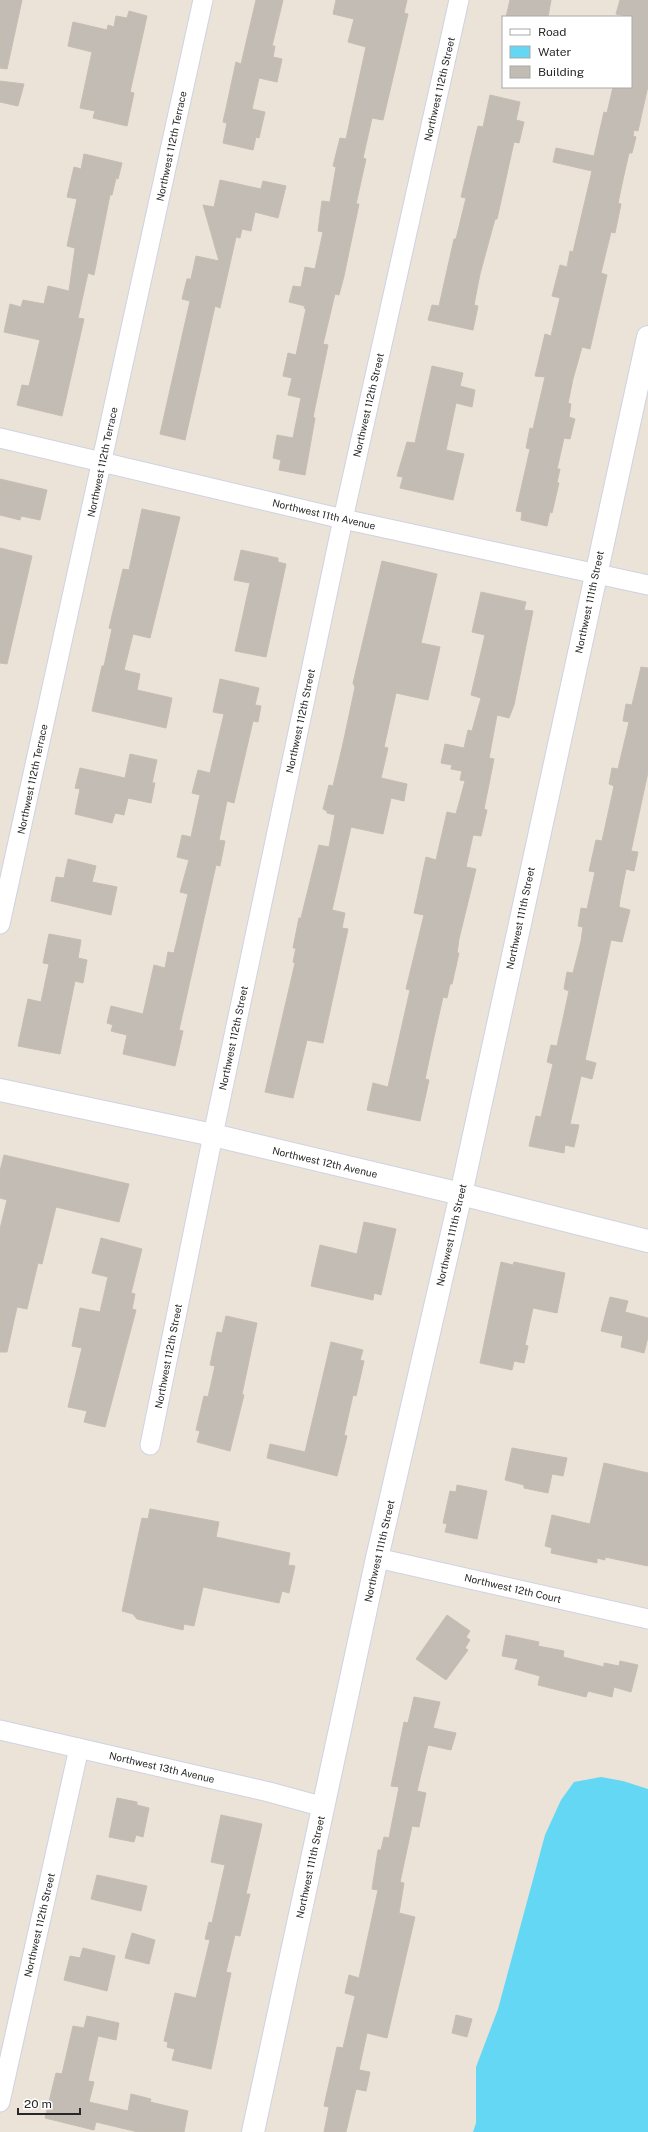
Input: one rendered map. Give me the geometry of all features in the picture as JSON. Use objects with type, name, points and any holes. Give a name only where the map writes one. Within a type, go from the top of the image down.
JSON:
[{"type":"street","name":"Northwest 112th Terrace","points":[[0,924],[203,0]]},
{"type":"street","name":"Northwest 112th Street","points":[[150,1445],[213,1135],[343,518],[459,0]]},
{"type":"street","name":"Northwest 111th Street","points":[[253,2132],[377,1558],[461,1194],[595,574],[648,337]]},
{"type":"street","name":"Northwest 11th Avenue","points":[[0,438],[343,518],[648,585]]},
{"type":"street","name":"Northwest 12th Avenue","points":[[0,1090],[213,1135],[461,1194],[648,1242]]},
{"type":"street","name":"Northwest 12th Court","points":[[377,1558],[648,1619]]},
{"type":"street","name":"Northwest 13th Avenue","points":[[0,1730],[324,1807]]},
{"type":"street","name":"Northwest 112th Street","points":[[0,2102],[79,1748]]},
{"type":"water","points":[[601,1777],[623,1781],[648,1789],[648,2132],[473,2132],[476,2123],[476,2067],[498,2009],[545,1835],[561,1800],[574,1782]]},
{"type":"building","points":[[0,0],[22,0],[7,69],[0,68]]},
{"type":"building","points":[[256,0],[283,0],[272,46],[275,46],[273,57],[282,59],[277,82],[259,78],[252,109],[265,112],[259,138],[256,137],[253,150],[223,143],[227,123],[223,122],[236,62],[241,64]]},
{"type":"building","points":[[336,0],[407,0],[404,13],[408,14],[383,120],[372,118],[363,158],[366,159],[356,204],[359,204],[344,276],[339,295],[335,294],[323,344],[328,345],[313,417],[315,418],[305,475],[279,470],[281,460],[273,458],[277,435],[293,438],[301,398],[288,395],[292,378],[283,376],[288,353],[296,355],[306,309],[304,308],[305,306],[289,302],[293,286],[301,287],[305,267],[315,269],[323,232],[318,231],[322,201],[330,202],[336,167],[333,166],[340,138],[346,139],[366,47],[348,42],[354,19],[333,14]]},
{"type":"building","points":[[510,0],[551,0],[548,16],[506,16]]},
{"type":"building","points":[[620,0],[648,0],[648,86],[638,131],[634,130],[633,136],[636,137],[632,153],[629,153],[624,175],[618,203],[621,204],[615,233],[611,232],[601,273],[607,275],[590,349],[582,347],[573,379],[568,403],[571,404],[569,417],[575,419],[570,439],[564,438],[557,469],[560,469],[557,482],[559,483],[552,513],[550,512],[547,526],[521,520],[522,512],[516,511],[530,449],[526,448],[530,428],[533,429],[545,377],[535,376],[545,334],[551,336],[560,298],[552,296],[560,265],[567,267],[570,251],[573,252],[592,171],[553,162],[556,148],[594,156],[604,112],[607,113],[613,88],[632,88],[632,16],[616,14]]},
{"type":"building","points":[[129,11],[147,16],[130,92],[134,93],[127,126],[93,118],[95,111],[80,108],[92,52],[68,46],[73,22],[107,30],[108,25],[114,27],[116,16],[127,18]]},
{"type":"building","points":[[0,81],[24,84],[18,106],[0,102]]},
{"type":"building","points":[[490,95],[520,102],[516,120],[524,122],[519,143],[514,142],[497,219],[495,219],[480,274],[474,305],[478,306],[473,330],[428,320],[432,305],[439,306],[454,239],[456,239],[466,198],[461,197],[478,126],[483,127]]},
{"type":"building","points":[[84,154],[122,163],[118,179],[116,178],[112,195],[110,195],[94,275],[88,273],[78,318],[84,319],[62,416],[17,405],[22,385],[29,386],[40,340],[4,332],[10,304],[21,307],[23,300],[44,304],[48,286],[69,291],[75,248],[67,246],[77,199],[67,197],[74,167],[81,169]]},
{"type":"building","points":[[220,180],[261,189],[263,181],[286,186],[278,218],[255,212],[251,231],[242,229],[240,238],[236,237],[220,308],[215,306],[185,440],[160,434],[190,301],[182,299],[187,279],[191,279],[196,256],[219,261],[203,205],[214,207]]},
{"type":"building","points":[[432,366],[463,373],[460,386],[475,390],[472,407],[456,403],[446,450],[464,454],[453,500],[400,488],[403,477],[397,476],[407,442],[415,443]]},
{"type":"building","points":[[0,479],[47,490],[40,520],[21,516],[20,520],[0,515]]},
{"type":"building","points":[[142,509],[180,517],[150,638],[133,634],[124,670],[140,674],[137,690],[172,698],[166,728],[92,711],[102,666],[104,666],[112,629],[109,628],[123,569],[129,570]]},
{"type":"building","points":[[0,548],[32,556],[7,664],[0,663]]},
{"type":"building","points":[[241,550],[278,558],[278,562],[286,564],[266,657],[235,651],[250,583],[234,580]]},
{"type":"building","points":[[382,561],[437,574],[421,643],[440,647],[428,700],[396,693],[384,747],[388,748],[381,778],[407,784],[404,801],[391,798],[383,834],[351,827],[332,910],[345,913],[342,928],[348,929],[323,1043],[307,1040],[293,1098],[265,1092],[295,963],[293,962],[296,948],[293,948],[299,918],[301,918],[319,845],[329,847],[335,815],[327,813],[327,811],[323,809],[329,785],[333,786],[355,687],[353,683]]},
{"type":"building","points":[[481,592],[526,602],[524,610],[533,611],[514,705],[509,718],[497,715],[489,758],[494,759],[484,809],[487,810],[481,836],[473,835],[466,867],[476,869],[459,939],[457,953],[459,953],[452,984],[450,984],[447,998],[443,997],[434,1037],[425,1079],[429,1080],[420,1121],[367,1110],[373,1083],[388,1087],[410,990],[406,989],[424,915],[414,913],[426,857],[436,860],[447,812],[456,814],[465,781],[460,780],[462,771],[451,769],[452,765],[441,763],[445,744],[464,748],[468,730],[472,731],[481,698],[471,695],[485,635],[472,632]]},
{"type":"building","points":[[641,667],[648,668],[648,772],[631,851],[638,852],[634,871],[626,869],[620,899],[619,907],[630,910],[622,942],[611,940],[585,1060],[596,1063],[592,1079],[581,1076],[570,1124],[579,1125],[574,1147],[565,1145],[564,1153],[529,1146],[536,1116],[541,1117],[553,1064],[547,1062],[551,1045],[557,1046],[564,1014],[569,991],[564,989],[567,972],[573,973],[581,941],[583,927],[578,926],[581,908],[587,909],[595,872],[589,871],[596,840],[602,841],[614,786],[609,784],[612,768],[618,769],[629,722],[623,721],[626,704],[632,705]]},
{"type":"building","points":[[220,679],[259,688],[255,705],[261,706],[258,722],[253,721],[234,803],[227,801],[219,840],[225,841],[220,866],[216,865],[179,1030],[183,1031],[175,1066],[123,1054],[127,1035],[111,1031],[113,1025],[107,1023],[111,1006],[143,1014],[154,965],[165,968],[168,952],[174,953],[188,894],[180,892],[189,860],[177,857],[182,835],[191,837],[200,795],[192,793],[198,770],[210,773],[224,714],[213,712]]},
{"type":"building","points":[[130,754],[157,760],[152,783],[155,783],[151,803],[128,798],[124,815],[115,813],[112,823],[75,814],[80,789],[75,788],[80,768],[125,778]]},
{"type":"building","points":[[68,859],[96,866],[92,882],[117,887],[111,915],[51,901],[56,877],[64,878]]},
{"type":"building","points":[[49,934],[81,940],[78,958],[87,960],[83,983],[75,981],[60,1054],[18,1046],[28,999],[41,1002],[49,964],[43,963]]},
{"type":"building","points":[[4,1155],[129,1184],[119,1222],[56,1207],[42,1264],[38,1263],[27,1309],[17,1307],[7,1352],[0,1352],[0,1229],[7,1200],[0,1198],[0,1171]]},
{"type":"building","points":[[364,1222],[396,1229],[381,1295],[374,1293],[373,1300],[311,1286],[320,1245],[357,1254]]},
{"type":"building","points":[[101,1238],[142,1249],[131,1293],[135,1294],[132,1309],[136,1310],[105,1427],[84,1422],[87,1411],[68,1407],[82,1348],[72,1346],[80,1308],[100,1312],[108,1277],[92,1273]]},
{"type":"building","points":[[501,1262],[513,1265],[514,1262],[565,1273],[557,1313],[533,1308],[525,1345],[528,1346],[524,1363],[514,1361],[512,1370],[480,1363]]},
{"type":"building","points":[[610,1297],[628,1301],[625,1312],[648,1318],[648,1337],[644,1353],[621,1347],[623,1336],[601,1331]]},
{"type":"building","points":[[226,1316],[257,1323],[242,1394],[244,1395],[230,1451],[197,1442],[200,1431],[196,1430],[204,1396],[208,1397],[215,1366],[210,1365],[217,1332],[222,1333]]},
{"type":"building","points":[[331,1342],[363,1350],[360,1360],[364,1361],[356,1396],[353,1395],[344,1435],[347,1436],[337,1476],[267,1458],[270,1444],[305,1452]]},
{"type":"building","points":[[512,1448],[567,1458],[563,1476],[552,1474],[548,1493],[524,1488],[524,1485],[505,1480]]},
{"type":"building","points":[[604,1463],[648,1473],[648,1566],[605,1557],[605,1560],[597,1558],[597,1563],[551,1553],[552,1548],[545,1546],[552,1515],[590,1524]]},
{"type":"building","points":[[457,1485],[487,1491],[477,1539],[445,1532],[447,1524],[443,1523],[450,1491],[456,1492]]},
{"type":"building","points":[[150,1509],[219,1522],[216,1537],[290,1553],[288,1565],[295,1566],[289,1593],[282,1591],[279,1603],[203,1587],[194,1626],[184,1624],[183,1630],[137,1619],[133,1614],[122,1611],[142,1518],[148,1519]]},
{"type":"building","points":[[447,1615],[470,1631],[466,1637],[470,1640],[465,1648],[468,1650],[446,1680],[416,1659]]},
{"type":"building","points":[[506,1635],[539,1642],[538,1646],[564,1651],[563,1657],[604,1667],[604,1663],[619,1666],[620,1661],[638,1665],[631,1692],[614,1687],[612,1697],[588,1691],[586,1697],[538,1685],[540,1676],[515,1669],[518,1659],[502,1656]]},
{"type":"building","points":[[414,1697],[440,1702],[433,1728],[456,1733],[451,1750],[428,1745],[417,1791],[426,1793],[419,1827],[412,1826],[400,1882],[404,1883],[399,1913],[415,1917],[387,2038],[367,2033],[359,2070],[370,2072],[366,2091],[356,2089],[346,2132],[324,2132],[329,2107],[324,2106],[337,2047],[343,2048],[355,1996],[345,1993],[349,1975],[359,1978],[378,1890],[372,1889],[378,1850],[381,1850],[384,1837],[389,1838],[399,1787],[391,1786],[404,1722],[408,1723]]},
{"type":"building","points":[[117,1798],[137,1802],[137,1805],[149,1808],[143,1837],[136,1835],[134,1842],[109,1837]]},
{"type":"building","points":[[221,1815],[262,1824],[246,1894],[250,1894],[240,1936],[235,1935],[226,1972],[231,1973],[211,2069],[172,2060],[175,2049],[167,2047],[168,2042],[164,2041],[175,1993],[196,1998],[210,1940],[205,1939],[209,1922],[212,1923],[225,1865],[211,1862]]},
{"type":"building","points":[[97,1875],[147,1886],[141,1911],[91,1899]]},
{"type":"building","points":[[132,1933],[155,1940],[149,1964],[125,1958]]},
{"type":"building","points":[[83,1948],[115,1956],[107,1991],[64,1980],[70,1956],[80,1958]]},
{"type":"building","points":[[456,2015],[472,2019],[467,2037],[452,2033]]},
{"type":"building","points":[[87,2016],[119,2023],[116,2040],[98,2036],[88,2081],[94,2082],[89,2102],[128,2111],[131,2094],[151,2099],[150,2102],[188,2111],[184,2132],[138,2132],[96,2122],[94,2130],[45,2118],[56,2073],[62,2074],[73,2026],[84,2028]]}]
